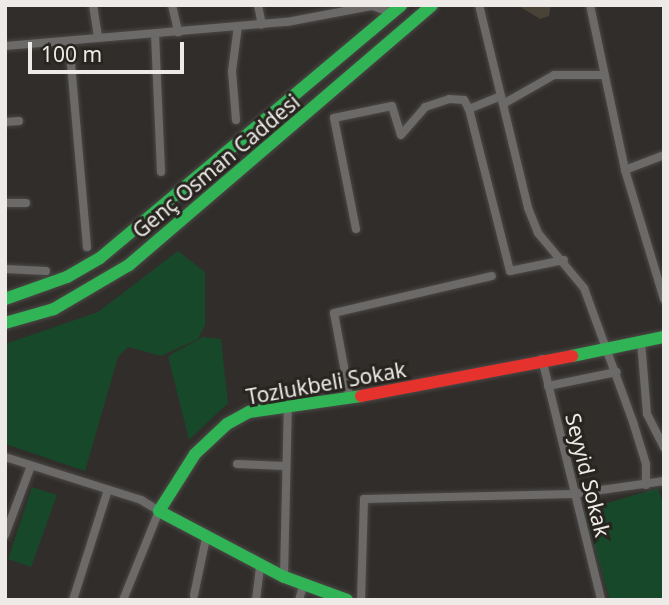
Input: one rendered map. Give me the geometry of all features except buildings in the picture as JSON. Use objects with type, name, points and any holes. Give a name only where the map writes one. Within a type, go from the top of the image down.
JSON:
[{"type":"main road","name":"Genç Osman Caddesi","points":[[5,323],[54,309],[130,265],[432,5]]},
{"type":"main road","name":"Genç Osman Caddesi","points":[[5,299],[67,277],[100,258],[397,9]]},
{"type":"main road","name":"Tozlukbeli Sokak","points":[[159,511],[195,454],[227,424],[249,412],[350,398],[664,337]]},
{"type":"main road","points":[[159,511],[284,577],[346,600]]},
{"type":"street","points":[[93,5],[98,38]]},
{"type":"street","points":[[172,5],[177,32]]},
{"type":"street","points":[[258,5],[262,24]]},
{"type":"street","points":[[479,5],[528,208],[538,233],[564,260],[584,288],[617,372],[646,464],[646,485]]},
{"type":"street","points":[[590,5],[602,75],[625,170],[664,299]]},
{"type":"street","points":[[5,46],[262,24],[334,9],[372,6],[397,9]]},
{"type":"street","points":[[236,120],[232,71],[238,26]]},
{"type":"street","points":[[155,34],[161,172]]},
{"type":"street","points":[[69,41],[87,247]]},
{"type":"street","points":[[469,109],[502,100],[554,75],[602,75]]},
{"type":"street","points":[[356,229],[334,118],[392,106],[401,135],[425,107],[449,99],[464,100],[469,109],[510,271],[564,260]]},
{"type":"street","points":[[5,121],[19,121]]},
{"type":"street","points":[[625,170],[664,155]]},
{"type":"street","points":[[5,203],[26,203]]},
{"type":"street","points":[[5,269],[46,271]]},
{"type":"street","points":[[350,398],[334,313],[492,276]]},
{"type":"street","points":[[640,342],[647,414],[664,448]]},
{"type":"street","name":"Seyyid Sokak","points":[[542,359],[601,600]]},
{"type":"street","points":[[548,386],[617,372]]},
{"type":"street","points":[[284,577],[288,405]]},
{"type":"street","points":[[5,457],[107,493],[141,500],[159,511],[123,600]]},
{"type":"street","points":[[237,464],[285,466]]},
{"type":"street","points":[[5,535],[31,466]]},
{"type":"street","points":[[361,600],[363,499],[573,494],[663,482]]},
{"type":"street","points":[[73,600],[107,493]]},
{"type":"street","points":[[194,595],[206,538]]},
{"type":"street","points":[[256,600],[261,565]]},
{"type":"street","points":[[299,600],[303,586]]},
{"type":"green space","points":[[178,251],[205,272],[205,325],[198,339],[161,356],[128,347],[118,357],[85,471],[5,444],[5,344],[98,312]]},
{"type":"green space","points":[[203,337],[221,339],[228,403],[189,440],[168,356]]},
{"type":"green space","points":[[32,487],[57,495],[31,567],[8,559]]},
{"type":"green space","points":[[658,488],[664,507],[664,600],[610,600],[584,510]]},
{"type":"traffic: fast","points":[[5,299],[67,277],[100,258],[401,5]]},
{"type":"traffic: fast","points":[[5,323],[54,309],[129,265],[432,5]]},
{"type":"traffic: fast","points":[[572,356],[664,337]]},
{"type":"traffic: fast","points":[[347,600],[284,577],[159,511],[195,454],[227,424],[249,412],[361,396]]},
{"type":"traffic: jam","points":[[361,396],[572,356]]}]
